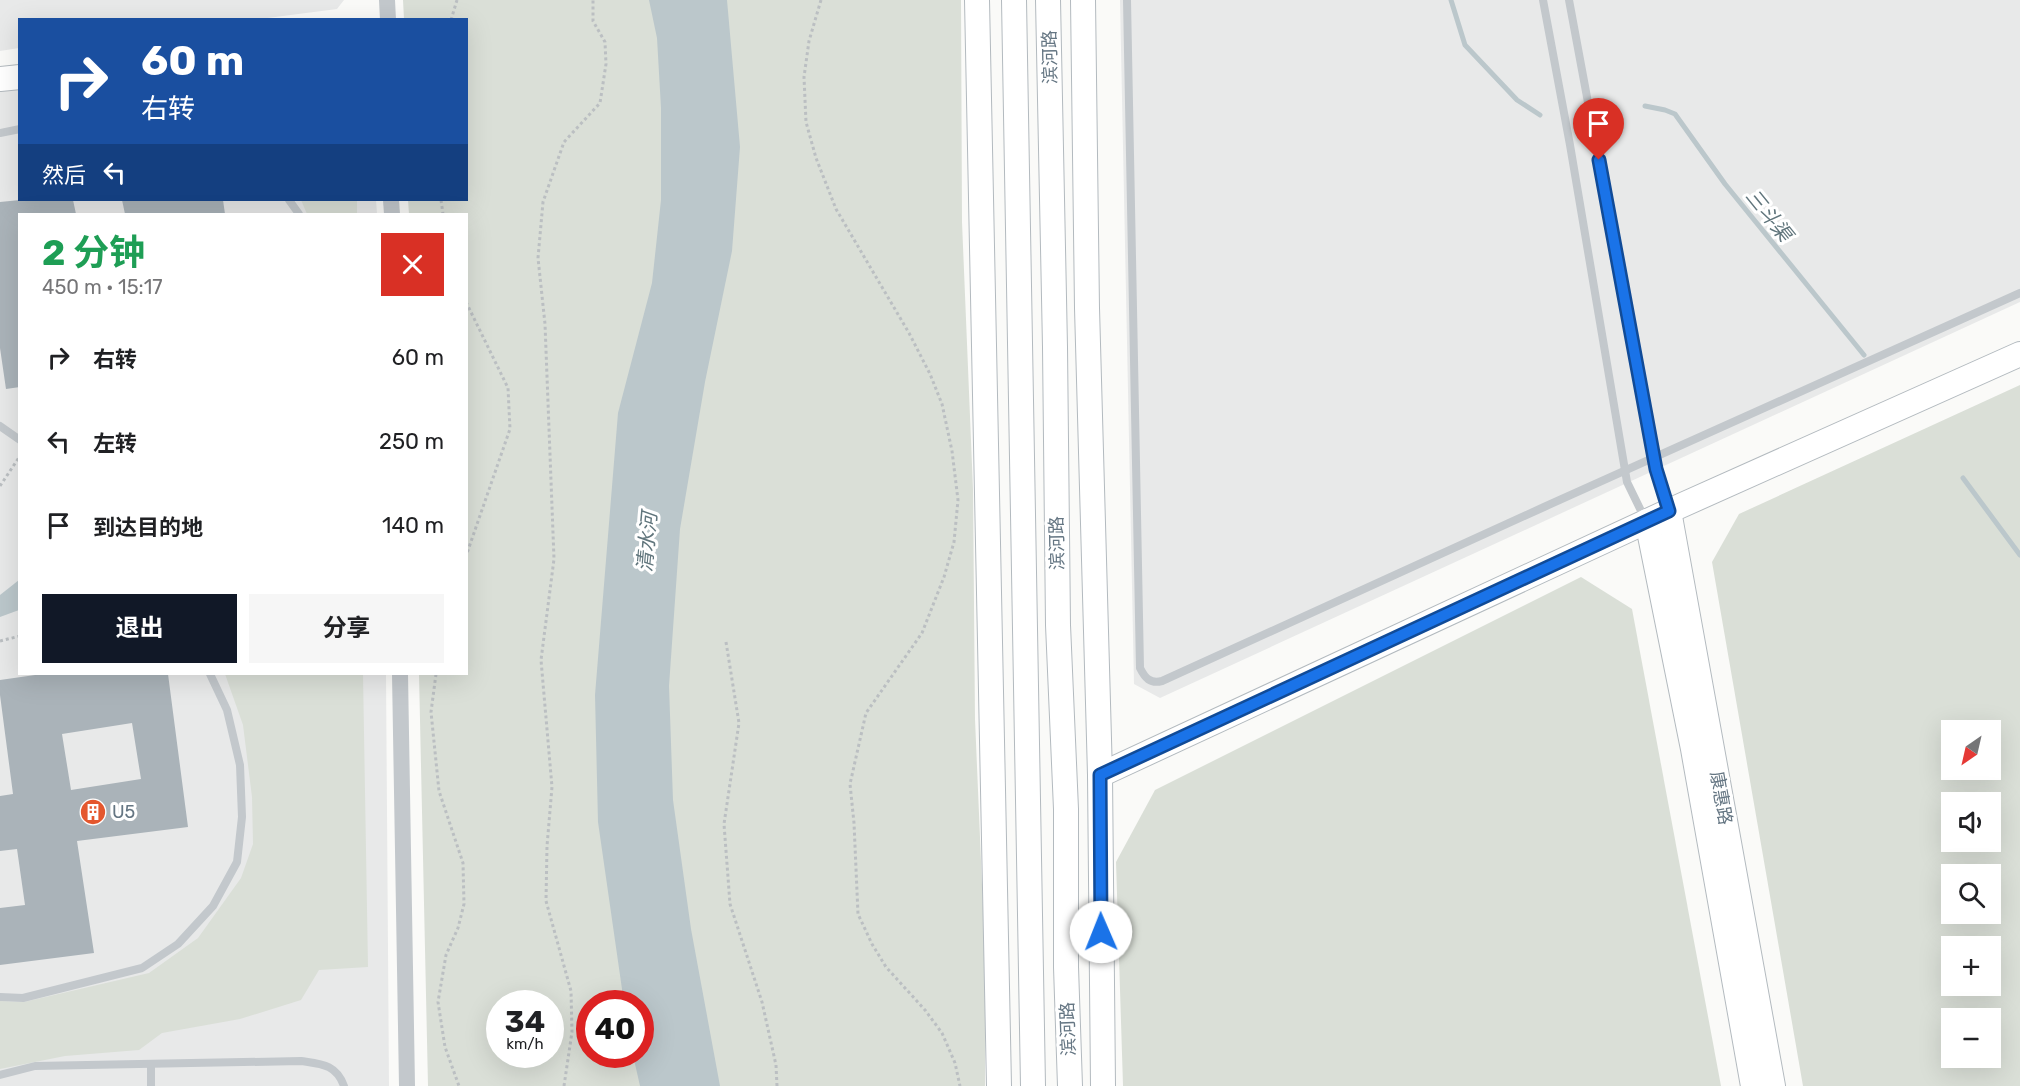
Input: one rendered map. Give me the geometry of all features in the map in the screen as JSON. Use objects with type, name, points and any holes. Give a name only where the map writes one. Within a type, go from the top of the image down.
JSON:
[{"type":"main road","points":[[977,0],[999,1086]]},
{"type":"main road","name":"滨河路","points":[[1014,0],[1034,1086]]},
{"type":"main road","name":"滨河路","points":[[1048,0],[1058,625],[1066,809],[1066,968],[1070,1086]]},
{"type":"main road","points":[[1083,0],[1086,308],[1100,775],[1103,1086]]},
{"type":"main road","points":[[0,79],[18,77]]},
{"type":"main road","points":[[1100,775],[1647,521],[2020,354]]},
{"type":"main road","name":"康惠路","points":[[1669,511],[1773,1086]]},
{"type":"main road","name":"康惠路","points":[[1647,521],[1693,749],[1753,1086]]},
{"type":"street","points":[[387,0],[388,18]]},
{"type":"street","points":[[400,675],[407,1086]]},
{"type":"lane","points":[[1127,0],[1140,668],[1146,679],[1154,683],[2020,293]]},
{"type":"lane","points":[[1543,0],[1627,482],[1647,521]]},
{"type":"lane","points":[[1569,0],[1655,457],[1669,511]]},
{"type":"lane","points":[[0,134],[18,130]]},
{"type":"lane","points":[[0,426],[18,439]]},
{"type":"lane","points":[[0,997],[22,998],[142,968],[177,944],[213,906],[237,862],[242,817],[240,765],[228,710],[210,675]]},
{"type":"lane","points":[[0,1075],[34,1066],[301,1061],[325,1065],[340,1075],[344,1086]]},
{"type":"lane","points":[[151,1064],[151,1086]]},
{"type":"path","points":[[452,18],[457,0]]},
{"type":"path","points":[[564,1086],[572,1032],[571,991],[546,901],[547,846],[552,787],[541,660],[554,559],[544,324],[538,258],[543,202],[564,142],[600,104],[606,64],[605,42],[593,21],[593,0]]},
{"type":"path","points":[[821,0],[809,41],[804,77],[806,122],[816,158],[836,209],[909,333],[930,374],[942,404],[952,451],[958,500],[954,542],[944,576],[922,633],[866,713],[850,784],[855,835],[858,914],[886,967],[925,1010],[942,1033],[956,1063],[960,1086]]},
{"type":"path","points":[[468,306],[508,388],[510,429],[468,550]]},
{"type":"path","points":[[0,486],[18,459]]},
{"type":"path","points":[[0,642],[18,637]]},
{"type":"path","points":[[726,642],[739,723],[724,824],[730,904],[762,1002],[776,1065],[777,1086]]},
{"type":"path","points":[[436,675],[431,712],[439,791],[463,863],[464,904],[458,928],[447,955],[438,1002],[445,1047],[459,1086]]},
{"type":"shaded area","points":[[0,0],[344,0],[337,9],[267,18],[18,18],[18,48],[0,51]]},
{"type":"shaded area","points":[[403,0],[961,0],[962,222],[973,489],[975,719],[985,956],[985,1086],[428,1086],[419,675],[468,675],[468,213],[409,213],[408,201],[468,201],[468,18],[404,18]]},
{"type":"shaded area","points":[[1120,0],[2020,0],[2020,302],[1160,698],[1134,684]]},
{"type":"shaded area","points":[[18,89],[18,201],[376,201],[377,213],[18,213],[18,675],[386,675],[389,1086],[0,1086],[0,91]]},
{"type":"shaded area","points":[[301,201],[357,201],[357,213],[307,213]]},
{"type":"shaded area","points":[[2020,385],[2020,1086],[1803,1086],[1712,562],[1739,514]]},
{"type":"shaded area","points":[[1581,577],[1632,609],[1721,1086],[1123,1086],[1116,862],[1155,790]]},
{"type":"shaded area","points":[[225,675],[363,675],[368,967],[319,970],[301,1000],[240,1019],[162,1033],[139,1050],[65,1056],[0,1069],[0,1001],[24,1002],[149,973],[198,938],[241,878],[253,844],[252,797],[243,725]]},
{"type":"water","name":"清水河","points":[[649,0],[727,0],[740,147],[732,251],[705,382],[680,529],[669,686],[673,800],[691,929],[720,1086],[640,1086],[636,1068],[654,1068],[654,990],[622,990],[598,822],[595,695],[618,413],[652,283],[661,200],[661,108],[657,38]]},
{"type":"water","points":[[18,581],[18,610],[0,617],[0,595]]},
{"type":"building","points":[[73,201],[76,213],[18,213],[18,387],[6,389],[0,348],[0,202]]},
{"type":"building","points":[[122,201],[223,201],[225,213],[125,213]]},
{"type":"building","name":"U5","points":[[35,675],[168,675],[188,827],[77,841],[94,953],[0,965],[0,908],[25,905],[17,849],[0,851],[0,796],[13,794],[0,680]],"holes":[[[132,723],[141,779],[71,790],[62,734]]]},
{"type":"waterway","name":"三斗渠","points":[[1451,0],[1465,45],[1517,100],[1540,115]]},
{"type":"waterway","name":"三斗渠","points":[[1645,106],[1675,114],[1725,184],[1864,355]]},
{"type":"waterway","name":"三斗渠","points":[[1963,478],[2020,555]]},
{"type":"place","name":"U5","points":[[93,812]]},
{"type":"route","points":[[1101,932],[1100,775],[1669,511],[1656,469],[1599,160]]}]
